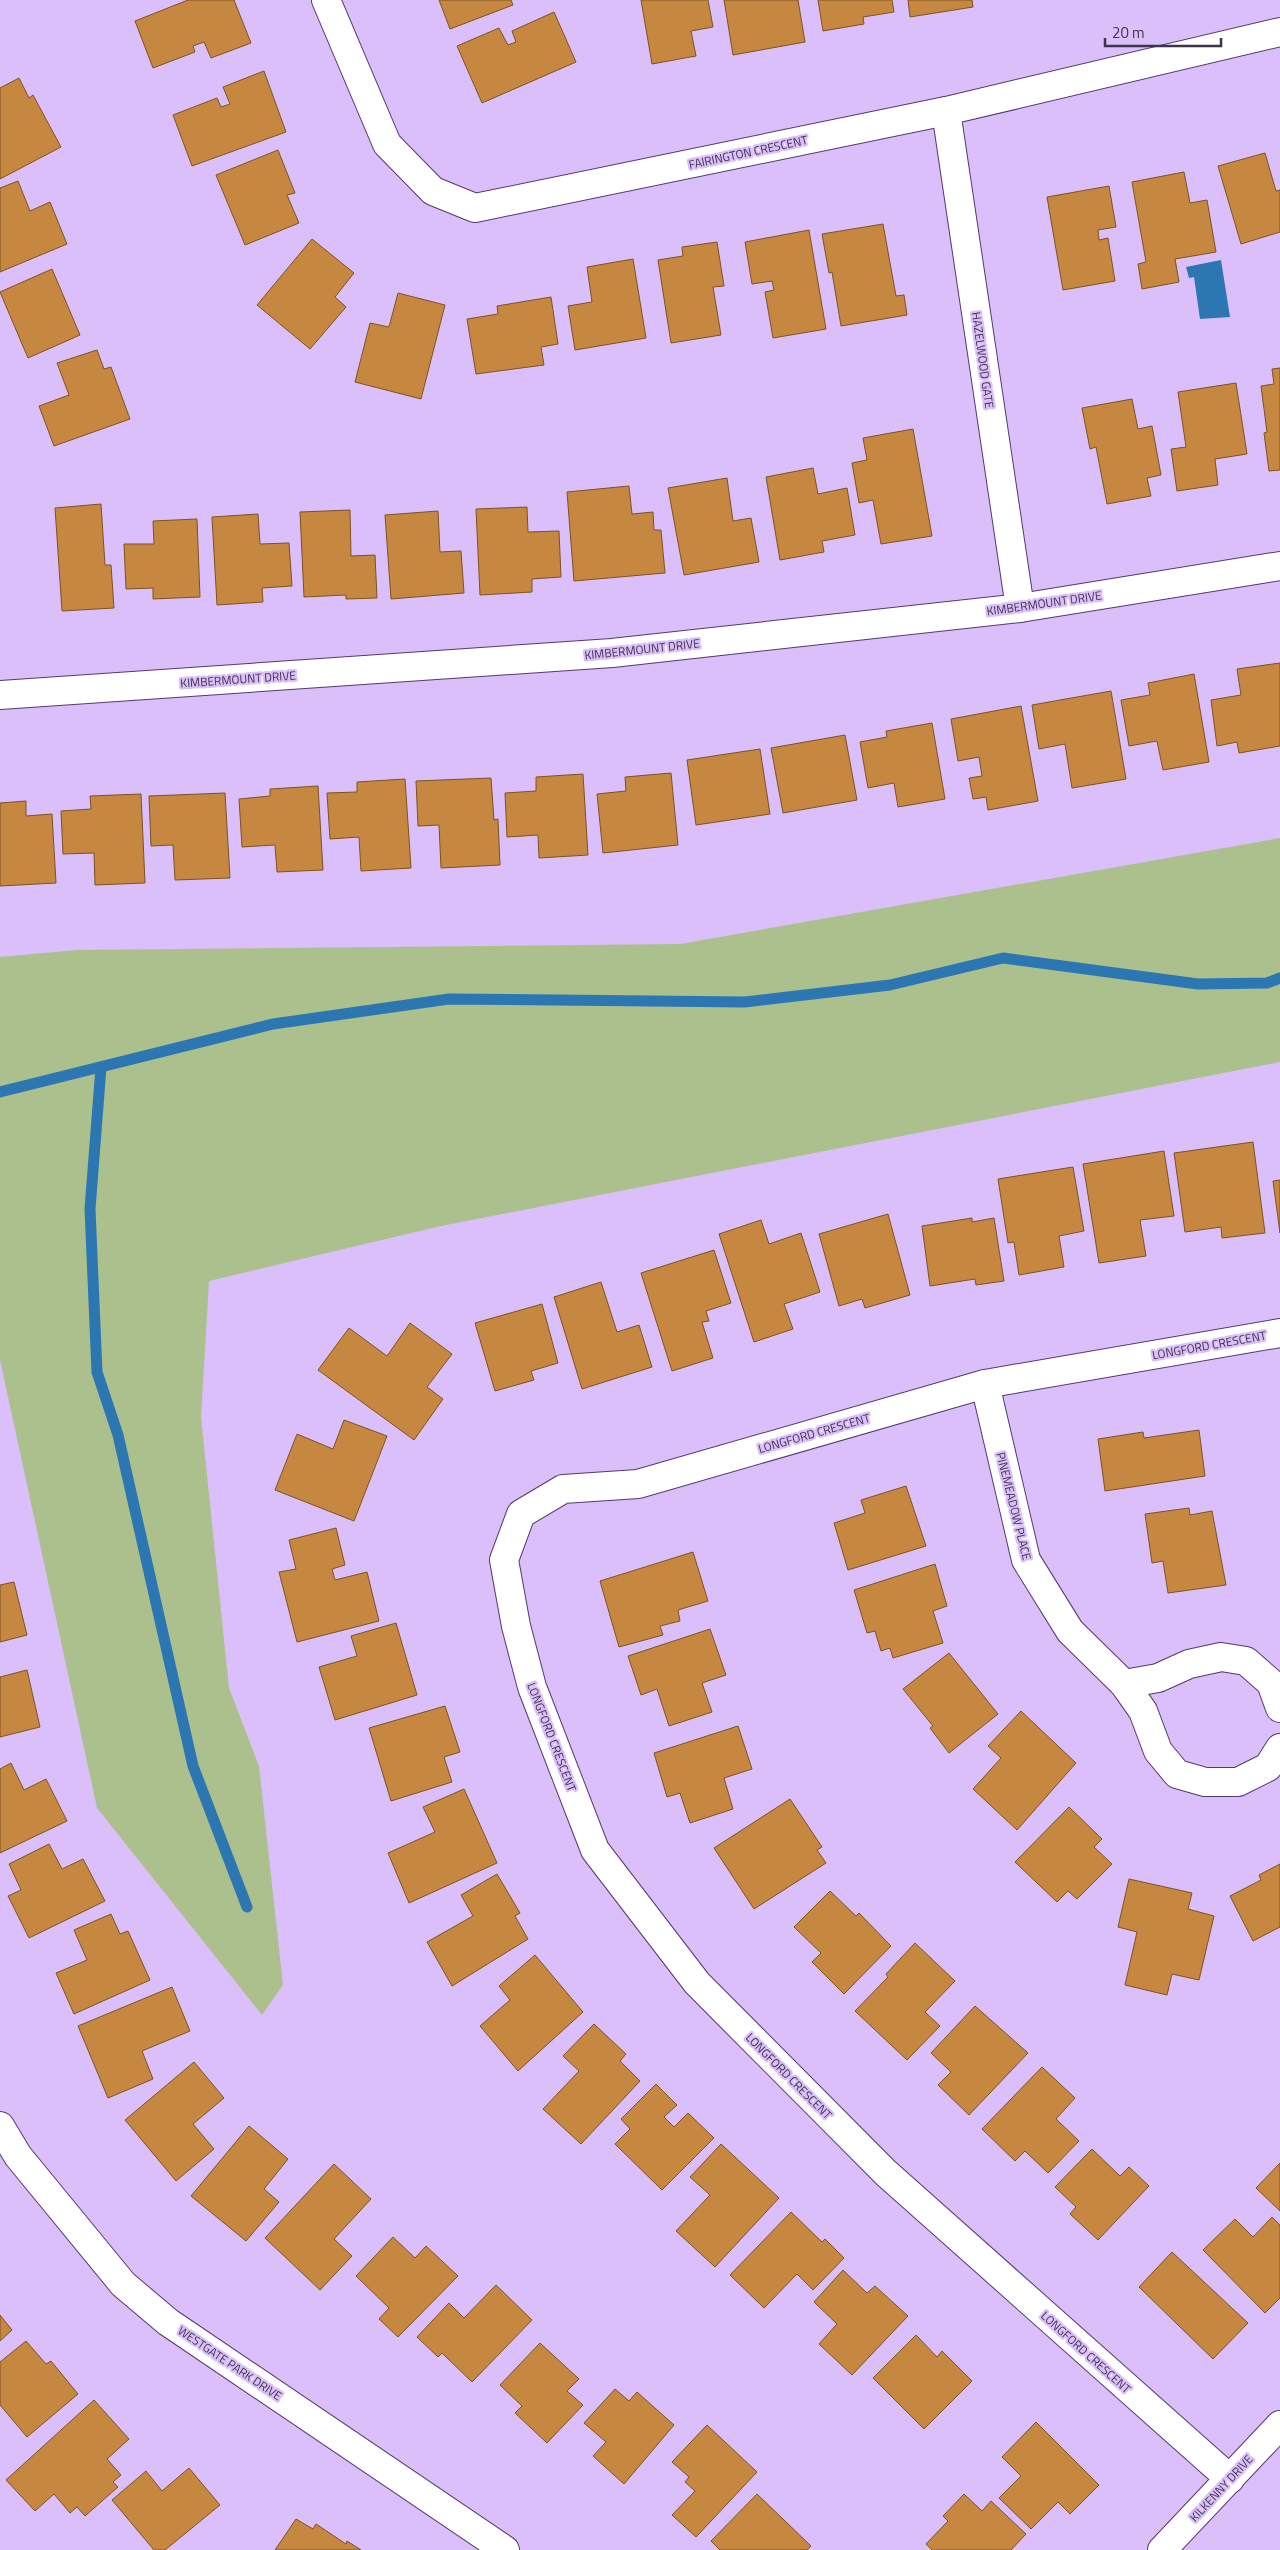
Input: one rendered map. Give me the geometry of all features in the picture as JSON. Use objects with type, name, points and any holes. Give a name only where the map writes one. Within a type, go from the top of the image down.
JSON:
[{"type":"street","name":"FAIRINGTON CRESCENT","points":[[326,0],[388,144],[433,191],[475,208],[946,111],[1280,32]]},
{"type":"street","name":"HAZELWOOD GATE","points":[[946,111],[1020,608]]},
{"type":"street","name":"KIMBERMOUNT DRIVE","points":[[0,695],[612,653],[1020,608],[1280,566]]},
{"type":"street","name":"LONGFORD CRESCENT","points":[[1230,2480],[886,2173],[697,1984],[595,1850],[532,1687],[516,1626],[504,1560],[521,1514],[562,1489],[638,1484],[985,1384],[1280,1333]]},
{"type":"street","name":"PINEMEADOW PLACE","points":[[985,1384],[1026,1560],[1070,1631],[1124,1684],[1143,1711],[1158,1751],[1177,1774],[1205,1782],[1238,1782],[1268,1767],[1280,1748]]},
{"type":"street","points":[[1124,1684],[1158,1678],[1189,1664],[1221,1657],[1246,1661],[1271,1683],[1280,1708]]},
{"type":"street","name":"WESTGATE PARK DRIVE","points":[[0,2126],[18,2156],[123,2284],[168,2322],[504,2550]]},
{"type":"street","name":"KILKENNY DRIVE","points":[[1162,2550],[1280,2425]]},
{"type":"green space","points":[[1280,838],[1280,1062],[441,1226],[209,1281],[201,1417],[229,1688],[259,1766],[283,1985],[262,2015],[97,1808],[0,1360],[0,957],[77,950],[680,944]]},
{"type":"water","points":[[1221,260],[1230,317],[1200,319],[1194,277],[1189,278],[1186,267]]},
{"type":"building","points":[[188,0],[234,0],[251,43],[211,58],[204,42],[193,46],[195,52],[153,68],[135,21]]},
{"type":"building","points":[[439,0],[511,0],[513,5],[450,29]]},
{"type":"building","points":[[641,0],[708,0],[713,27],[691,31],[696,56],[652,64]]},
{"type":"building","points":[[724,0],[798,0],[805,42],[733,55]]},
{"type":"building","points":[[818,0],[892,0],[894,12],[863,17],[864,24],[823,31]]},
{"type":"building","points":[[908,0],[972,0],[973,7],[910,17]]},
{"type":"building","points":[[554,12],[576,62],[482,103],[457,46],[499,28],[508,45],[516,42],[512,31]]},
{"type":"building","points":[[264,71],[286,132],[192,166],[173,115],[217,98],[221,107],[230,104],[223,87]]},
{"type":"building","points":[[19,78],[29,98],[33,95],[61,147],[0,179],[0,88]]},
{"type":"building","points":[[278,150],[295,193],[287,195],[299,223],[245,245],[216,175]]},
{"type":"building","points":[[1265,153],[1276,191],[1280,190],[1280,232],[1241,244],[1218,166]]},
{"type":"building","points":[[1184,172],[1190,203],[1207,200],[1216,252],[1175,259],[1179,282],[1142,289],[1138,264],[1146,262],[1132,182]]},
{"type":"building","points":[[18,181],[30,211],[50,202],[67,244],[0,272],[0,188]]},
{"type":"building","points":[[1109,186],[1116,227],[1098,230],[1099,240],[1108,238],[1115,281],[1063,290],[1047,197]]},
{"type":"building","points":[[883,224],[896,296],[904,295],[907,315],[841,326],[832,272],[829,273],[822,234]]},
{"type":"building","points":[[809,230],[826,329],[773,338],[765,292],[774,290],[772,281],[752,284],[745,242]]},
{"type":"building","points":[[312,239],[354,273],[335,297],[346,307],[310,349],[257,305]]},
{"type":"building","points":[[717,242],[724,286],[713,287],[721,335],[671,343],[658,260],[683,256],[682,247]]},
{"type":"building","points":[[633,259],[646,338],[575,350],[568,306],[592,302],[587,267]]},
{"type":"building","points":[[52,269],[80,335],[28,358],[0,292]]},
{"type":"building","points":[[398,293],[445,305],[421,399],[355,382],[370,323],[389,327]]},
{"type":"building","points":[[551,297],[558,344],[541,347],[544,365],[476,374],[467,319],[498,314],[497,306]]},
{"type":"building","points":[[97,350],[104,369],[111,367],[130,419],[54,446],[39,406],[69,395],[57,363]]},
{"type":"building","points":[[1280,368],[1280,470],[1269,471],[1264,433],[1267,432],[1261,386],[1274,384],[1272,369]]},
{"type":"building","points":[[1236,383],[1247,454],[1215,459],[1218,485],[1177,491],[1171,449],[1186,447],[1178,392]]},
{"type":"building","points":[[1132,399],[1138,429],[1152,426],[1161,475],[1147,478],[1151,496],[1107,504],[1096,447],[1090,449],[1082,408]]},
{"type":"building","points":[[913,429],[932,536],[881,544],[873,500],[859,503],[852,463],[867,460],[863,438]]},
{"type":"building","points":[[813,468],[818,494],[847,488],[855,535],[822,541],[824,552],[780,560],[766,477]]},
{"type":"building","points":[[727,478],[733,521],[751,518],[759,562],[684,575],[668,488]]},
{"type":"building","points":[[629,486],[632,514],[653,512],[654,530],[661,530],[665,573],[574,581],[567,492]]},
{"type":"building","points":[[101,504],[105,565],[111,565],[114,608],[62,611],[55,508]]},
{"type":"building","points":[[527,507],[528,532],[559,531],[561,577],[532,579],[532,592],[480,595],[476,509]]},
{"type":"building","points":[[350,510],[351,556],[375,555],[377,598],[346,599],[346,595],[304,597],[300,512]]},
{"type":"building","points":[[438,511],[440,552],[461,551],[464,593],[391,599],[385,515]]},
{"type":"building","points":[[258,514],[260,544],[289,543],[292,586],[262,588],[263,602],[217,605],[212,517]]},
{"type":"building","points":[[197,519],[200,597],[153,599],[153,588],[126,589],[124,544],[154,544],[153,521]]},
{"type":"building","points":[[1280,663],[1280,746],[1239,753],[1237,742],[1217,746],[1211,700],[1241,695],[1237,669]]},
{"type":"building","points":[[1194,674],[1209,762],[1163,770],[1157,741],[1129,746],[1121,700],[1150,695],[1148,683]]},
{"type":"building","points":[[1111,691],[1126,779],[1072,788],[1065,744],[1039,749],[1032,705]]},
{"type":"building","points":[[1021,706],[1038,801],[988,810],[986,797],[973,799],[969,778],[982,776],[979,757],[958,761],[951,719]]},
{"type":"building","points":[[932,723],[945,799],[898,807],[894,783],[868,788],[860,742],[887,737],[886,731]]},
{"type":"building","points":[[845,735],[857,800],[783,813],[771,748]]},
{"type":"building","points":[[760,749],[770,814],[696,825],[687,760]]},
{"type":"building","points":[[671,773],[678,845],[603,853],[597,794],[626,791],[625,777]]},
{"type":"building","points":[[583,774],[588,855],[539,858],[538,835],[507,837],[505,793],[536,791],[536,777]]},
{"type":"building","points":[[491,778],[494,820],[498,819],[500,865],[441,868],[439,825],[418,826],[416,781]]},
{"type":"building","points":[[405,779],[411,868],[361,871],[359,837],[330,839],[327,793],[357,792],[357,782]]},
{"type":"building","points":[[318,786],[323,870],[277,872],[275,845],[242,847],[239,799],[270,796],[270,789]]},
{"type":"building","points":[[225,793],[230,878],[175,880],[173,845],[151,846],[149,796]]},
{"type":"building","points":[[141,794],[145,883],[95,885],[94,853],[63,854],[61,811],[91,809],[90,796]]},
{"type":"building","points":[[26,801],[26,816],[52,814],[56,883],[0,886],[0,803]]},
{"type":"building","points":[[1253,1142],[1265,1233],[1222,1238],[1221,1227],[1185,1232],[1174,1153]]},
{"type":"building","points":[[1164,1151],[1174,1216],[1140,1220],[1146,1256],[1099,1263],[1083,1164]]},
{"type":"building","points":[[1073,1167],[1084,1231],[1059,1236],[1064,1267],[1019,1275],[1014,1242],[1008,1243],[998,1179]]},
{"type":"building","points":[[1280,1180],[1280,1233],[1273,1181]]},
{"type":"building","points":[[888,1214],[910,1295],[865,1308],[862,1299],[839,1306],[819,1234]]},
{"type":"building","points":[[972,1218],[972,1222],[994,1218],[1004,1281],[976,1285],[975,1279],[930,1286],[922,1226]]},
{"type":"building","points":[[761,1220],[769,1244],[801,1233],[820,1292],[784,1304],[793,1329],[754,1342],[719,1234]]},
{"type":"building","points":[[714,1250],[731,1303],[706,1311],[709,1321],[702,1322],[713,1358],[672,1371],[641,1273]]},
{"type":"building","points":[[601,1282],[617,1332],[639,1325],[652,1367],[582,1389],[554,1297]]},
{"type":"building","points":[[542,1304],[558,1363],[531,1371],[534,1380],[495,1391],[475,1323]]},
{"type":"building","points":[[410,1323],[452,1354],[427,1387],[443,1399],[414,1440],[318,1370],[349,1328],[387,1356]]},
{"type":"building","points":[[344,1420],[387,1436],[354,1521],[275,1490],[297,1434],[333,1449]]},
{"type":"building","points":[[1199,1430],[1205,1476],[1105,1491],[1098,1439],[1143,1432],[1144,1438]]},
{"type":"building","points":[[906,1486],[926,1546],[848,1570],[834,1523],[865,1513],[861,1500]]},
{"type":"building","points":[[1189,1508],[1190,1515],[1212,1511],[1226,1585],[1168,1593],[1163,1561],[1152,1563],[1145,1514]]},
{"type":"building","points":[[336,1528],[345,1565],[332,1569],[335,1580],[367,1572],[379,1621],[297,1642],[279,1572],[296,1569],[289,1540]]},
{"type":"building","points":[[693,1552],[708,1601],[678,1610],[680,1621],[660,1626],[663,1635],[619,1647],[600,1581]]},
{"type":"building","points":[[935,1564],[947,1606],[933,1611],[943,1643],[893,1658],[890,1648],[881,1651],[875,1631],[867,1633],[854,1590]]},
{"type":"building","points":[[14,1582],[27,1635],[0,1642],[0,1585]]},
{"type":"building","points":[[396,1623],[417,1695],[335,1720],[319,1667],[357,1656],[351,1636]]},
{"type":"building","points":[[710,1629],[726,1675],[702,1683],[712,1712],[669,1726],[657,1689],[641,1695],[628,1656]]},
{"type":"building","points":[[949,1653],[998,1714],[949,1753],[930,1728],[933,1726],[903,1689]]},
{"type":"building","points":[[27,1670],[40,1727],[0,1737],[0,1677]]},
{"type":"building","points":[[445,1706],[460,1752],[444,1757],[452,1782],[391,1801],[369,1728]]},
{"type":"building","points":[[1021,1711],[1076,1763],[1017,1830],[973,1789],[1001,1758],[988,1746]]},
{"type":"building","points":[[738,1726],[752,1769],[724,1778],[733,1809],[690,1823],[680,1793],[667,1797],[654,1753]]},
{"type":"building","points":[[11,1763],[24,1790],[46,1779],[67,1821],[0,1853],[0,1769]]},
{"type":"building","points":[[464,1789],[497,1863],[409,1903],[388,1853],[435,1832],[423,1807]]},
{"type":"building","points":[[790,1799],[822,1847],[817,1850],[826,1863],[754,1909],[714,1848]]},
{"type":"building","points":[[1069,1807],[1102,1839],[1094,1847],[1112,1864],[1077,1899],[1068,1891],[1057,1902],[1015,1862]]},
{"type":"building","points":[[49,1844],[62,1869],[83,1859],[105,1901],[29,1938],[8,1896],[21,1890],[9,1864]]},
{"type":"building","points":[[1280,1864],[1280,1927],[1253,1941],[1230,1896],[1261,1880],[1259,1875]]},
{"type":"building","points":[[497,1874],[520,1913],[515,1916],[528,1939],[452,1986],[427,1942],[473,1916],[461,1895]]},
{"type":"building","points":[[1129,1879],[1192,1893],[1188,1909],[1214,1916],[1199,1980],[1172,1974],[1167,1995],[1125,1985],[1137,1932],[1118,1927]]},
{"type":"building","points":[[830,1891],[856,1916],[859,1913],[891,1946],[844,1994],[812,1962],[821,1953],[794,1927]]},
{"type":"building","points":[[111,1914],[120,1934],[128,1931],[150,1980],[74,2014],[56,1973],[87,1960],[74,1930]]},
{"type":"building","points":[[915,1943],[955,1981],[925,2012],[940,2026],[907,2060],[855,2011],[888,1977],[886,1974]]},
{"type":"building","points":[[535,1955],[583,2012],[518,2071],[480,2026],[510,2000],[499,1986]]},
{"type":"building","points":[[172,1987],[190,2031],[142,2051],[153,2079],[108,2098],[78,2026]]},
{"type":"building","points":[[975,2006],[1028,2053],[969,2115],[938,2085],[951,2072],[931,2053]]},
{"type":"building","points":[[594,2024],[626,2054],[620,2061],[640,2081],[581,2144],[543,2109],[579,2071],[563,2056]]},
{"type":"building","points":[[194,2062],[224,2098],[193,2124],[214,2149],[176,2181],[125,2120]]},
{"type":"building","points":[[1042,2067],[1075,2098],[1056,2119],[1079,2141],[1048,2173],[1025,2151],[1015,2161],[982,2129]]},
{"type":"building","points":[[656,2084],[677,2105],[664,2117],[674,2127],[688,2113],[714,2138],[662,2190],[615,2144],[630,2129],[621,2119]]},
{"type":"building","points":[[249,2126],[288,2159],[264,2189],[279,2202],[246,2241],[191,2196]]},
{"type":"building","points":[[721,2144],[779,2198],[715,2267],[676,2231],[710,2195],[690,2177]]},
{"type":"building","points":[[1092,2149],[1120,2176],[1129,2167],[1149,2186],[1098,2240],[1070,2214],[1076,2207],[1055,2187]]},
{"type":"building","points":[[1280,2163],[1280,2211],[1256,2188]]},
{"type":"building","points":[[334,2164],[371,2199],[334,2239],[352,2256],[320,2290],[265,2238]]},
{"type":"building","points":[[791,2212],[822,2242],[825,2239],[844,2258],[813,2290],[797,2274],[764,2308],[730,2275]]},
{"type":"building","points":[[1272,2217],[1280,2225],[1280,2298],[1265,2313],[1203,2250],[1235,2219],[1253,2237]]},
{"type":"building","points":[[393,2237],[415,2258],[426,2246],[458,2276],[398,2337],[379,2319],[389,2308],[356,2276]]},
{"type":"building","points":[[1172,2252],[1248,2323],[1213,2359],[1139,2287]]},
{"type":"building","points":[[843,2270],[867,2293],[875,2286],[908,2316],[852,2375],[819,2344],[837,2324],[814,2302]]},
{"type":"building","points":[[496,2285],[532,2320],[472,2382],[442,2353],[438,2357],[417,2337],[449,2303],[464,2318]]},
{"type":"building","points":[[0,2315],[12,2330],[0,2341]]},
{"type":"building","points":[[916,2335],[937,2357],[942,2351],[972,2381],[924,2429],[873,2378]]},
{"type":"building","points":[[26,2341],[46,2364],[51,2361],[78,2394],[27,2437],[0,2405],[0,2362]]},
{"type":"building","points":[[540,2343],[579,2379],[567,2391],[583,2405],[547,2443],[515,2413],[522,2406],[500,2385]]},
{"type":"building","points":[[615,2389],[629,2401],[637,2392],[674,2425],[624,2484],[593,2456],[606,2442],[584,2423]]},
{"type":"building","points":[[94,2400],[129,2439],[107,2459],[121,2475],[113,2482],[118,2487],[85,2516],[77,2507],[70,2513],[54,2494],[35,2511],[6,2480]]},
{"type":"building","points":[[1036,2422],[1099,2485],[1070,2514],[1058,2502],[1031,2529],[999,2498],[1021,2476],[1002,2457]]},
{"type":"building","points":[[707,2425],[757,2472],[696,2537],[672,2515],[695,2491],[685,2482],[689,2477],[672,2462]]},
{"type":"building","points":[[189,2468],[220,2505],[165,2550],[154,2550],[112,2500],[146,2471],[162,2491]]},
{"type":"building","points":[[757,2494],[811,2546],[807,2550],[720,2550],[711,2541]]},
{"type":"building","points":[[964,2494],[982,2511],[991,2501],[1026,2534],[1011,2550],[932,2550],[926,2544],[948,2521],[943,2516]]},
{"type":"building","points":[[296,2519],[313,2529],[316,2524],[346,2544],[347,2541],[361,2550],[275,2550]]},
{"type":"waterway","points":[[0,1092],[273,1024],[449,999],[745,1002],[890,985],[1003,958],[1198,984],[1267,983],[1280,978]]},
{"type":"waterway","points":[[101,1067],[90,1209],[97,1372],[118,1435],[193,1766],[247,1907]]}]
